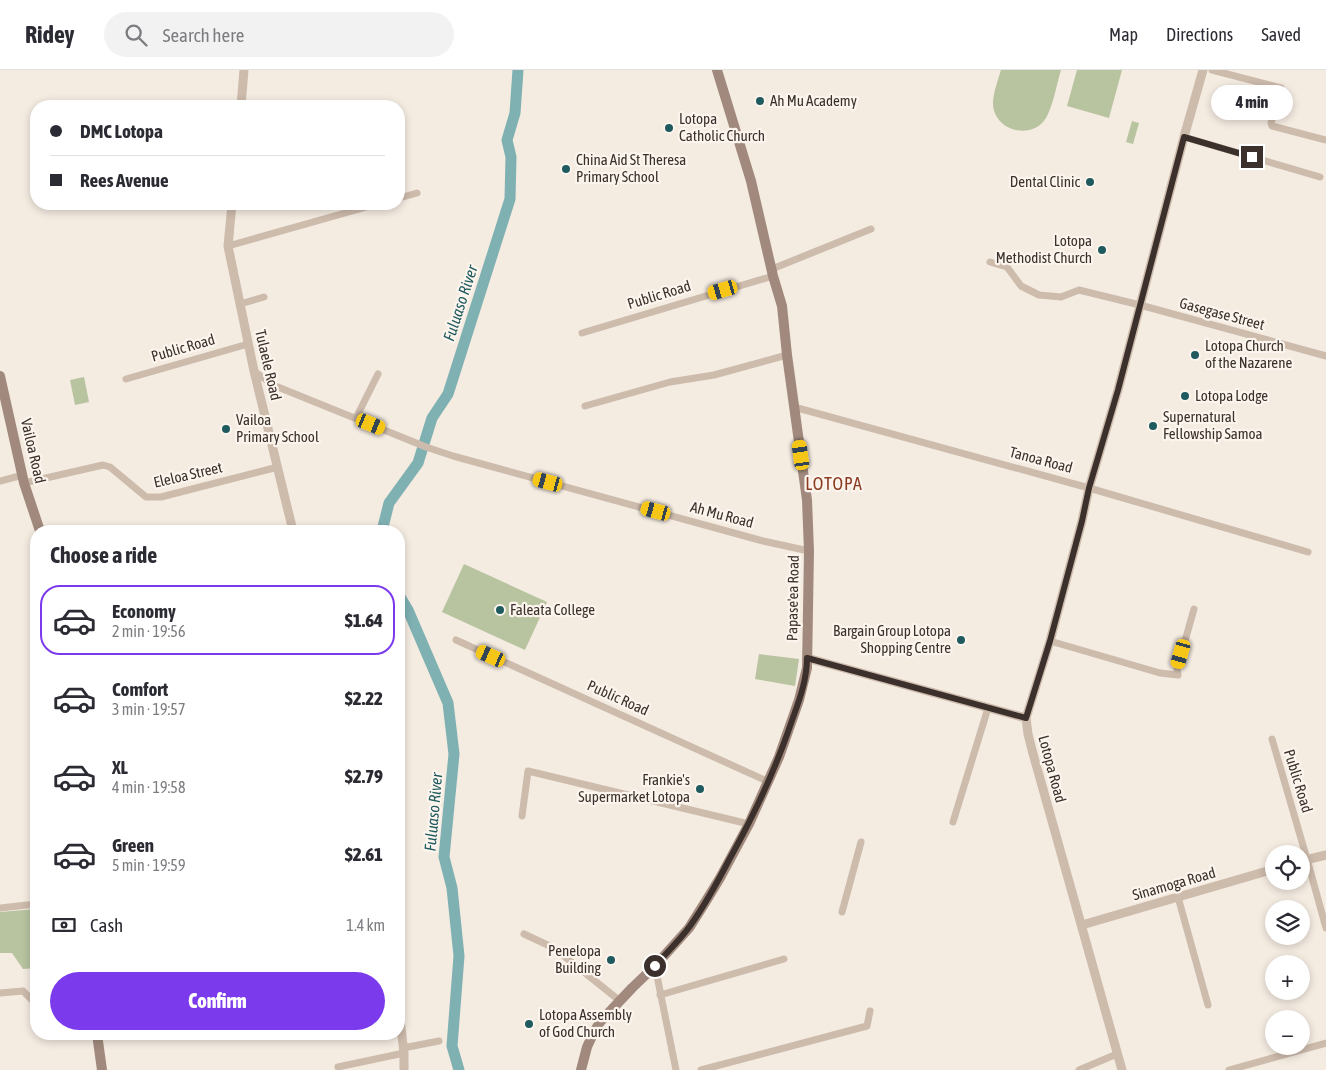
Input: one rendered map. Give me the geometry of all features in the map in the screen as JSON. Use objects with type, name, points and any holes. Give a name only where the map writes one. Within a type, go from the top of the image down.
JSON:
[{"type":"main road","name":"Papase'ea Road","points":[[581,1070],[587,1047],[600,1022],[655,966],[693,921],[706,901],[749,824],[768,782],[800,700],[805,679],[809,552],[807,500],[786,355],[782,306],[751,181],[717,70]]},
{"type":"main road","name":"Vailoa Road","points":[[0,376],[1,388],[24,479],[38,525]]},
{"type":"main road","points":[[98,1040],[102,1070]]},
{"type":"street","points":[[242,100],[244,70]]},
{"type":"street","name":"Lotopa Road","points":[[1122,1070],[1032,750],[1026,718],[1050,641],[1089,488],[1118,390],[1203,70]]},
{"type":"street","points":[[1212,70],[1281,88],[1271,123],[1272,126],[1326,140]]},
{"type":"street","points":[[1184,137],[1320,177]]},
{"type":"street","points":[[405,196],[416,193]]},
{"type":"street","name":"Tulaele Road","points":[[231,210],[228,246],[254,371],[292,525]]},
{"type":"street","points":[[228,246],[356,210]]},
{"type":"street","name":"Public Road","points":[[582,333],[773,272],[871,229]]},
{"type":"street","points":[[990,262],[1008,267],[1022,286],[1039,295],[1061,297],[1079,290],[1140,306]]},
{"type":"street","points":[[240,304],[264,297]]},
{"type":"street","name":"Gasegase Street","points":[[1140,306],[1326,356]]},
{"type":"street","name":"Public Road","points":[[126,379],[248,344]]},
{"type":"street","points":[[585,406],[670,382],[714,375],[786,355]]},
{"type":"street","points":[[254,371],[273,384],[356,418],[378,374]]},
{"type":"street","name":"Tanoa Road","points":[[794,407],[1089,488],[1308,552]]},
{"type":"street","name":"Ah Mu Road","points":[[356,418],[453,456],[809,552]]},
{"type":"street","name":"Eleloa Street","points":[[24,479],[103,465],[110,467],[146,498],[161,497],[278,467]]},
{"type":"street","points":[[0,481],[24,479]]},
{"type":"street","points":[[1050,641],[1160,673],[1178,675],[1177,669],[1194,609]]},
{"type":"street","name":"Public Road","points":[[456,640],[768,782]]},
{"type":"street","points":[[807,658],[1026,718]]},
{"type":"street","points":[[953,822],[988,708]]},
{"type":"street","name":"Public Road","points":[[1272,738],[1300,845]]},
{"type":"street","points":[[522,816],[528,771],[749,824]]},
{"type":"street","points":[[842,912],[861,842]]},
{"type":"street","points":[[1310,859],[1326,855]]},
{"type":"street","name":"Sinamoga Road","points":[[1082,925],[1265,872]]},
{"type":"street","name":"Public Road","points":[[1310,879],[1326,928]]},
{"type":"street","points":[[1178,897],[1208,1005]]},
{"type":"street","points":[[0,908],[30,905]]},
{"type":"street","points":[[524,934],[554,948],[620,1001]]},
{"type":"street","points":[[660,995],[784,959]]},
{"type":"street","points":[[655,966],[676,1070]]},
{"type":"street","points":[[0,993],[23,991],[30,998]]},
{"type":"street","points":[[701,1070],[867,1026],[870,1011]]},
{"type":"street","points":[[402,1040],[404,1070]]},
{"type":"street","points":[[338,1068],[439,1041]]},
{"type":"street","points":[[1229,1070],[1326,1043]]},
{"type":"street","points":[[1079,1070],[1117,1054]]},
{"type":"green space","points":[[1001,70],[1061,70],[1051,107],[1040,125],[1023,131],[1015,130],[1000,121],[995,113],[993,104]]},
{"type":"green space","points":[[1077,70],[1122,70],[1109,118],[1067,106]]},
{"type":"green space","points":[[1132,121],[1139,123],[1133,144],[1126,142]]},
{"type":"green space","points":[[84,377],[89,402],[75,405],[70,380]]},
{"type":"green space","points":[[464,564],[547,602],[525,650],[442,612]]},
{"type":"green space","points":[[759,654],[799,659],[795,686],[755,679]]},
{"type":"green space","points":[[30,910],[30,968],[23,969],[12,953],[0,953],[0,912]]},
{"type":"waterway","name":"Fuluaso River","points":[[384,525],[389,503],[418,463],[432,418],[448,394],[510,199],[511,157],[507,140],[515,113],[518,70]]},
{"type":"waterway","name":"Fuluaso River","points":[[405,605],[448,703],[454,754],[444,857],[452,888],[459,956],[452,1046],[459,1070]]},
{"type":"place","name":"Ah Mu Academy","points":[[760,101]]},
{"type":"place","name":"Lotopa Catholic Church","points":[[669,128]]},
{"type":"place","name":"China Aid St Theresa Primary School","points":[[566,169]]},
{"type":"place","name":"Dental Clinic","points":[[1090,182]]},
{"type":"place","name":"Lotopa Methodist Church","points":[[1102,250]]},
{"type":"place","name":"Lotopa Church of the Nazarene","points":[[1195,355]]},
{"type":"place","name":"Lotopa Lodge","points":[[1185,396]]},
{"type":"place","name":"Supernatural Fellowship Samoa","points":[[1153,426]]},
{"type":"place","name":"Vailoa Primary School","points":[[226,429]]},
{"type":"place","name":"Faleata College","points":[[500,610]]},
{"type":"place","name":"Bargain Group Lotopa Shopping Centre","points":[[961,640]]},
{"type":"place","name":"Frankie's Supermarket Lotopa","points":[[700,789]]},
{"type":"place","name":"Penelopa Building","points":[[611,960]]},
{"type":"place","name":"Lotopa Assembly of God Church","points":[[529,1024]]},
{"type":"district","name":"LOTOPA","points":[[834,484]]},
{"type":"route","points":[[655,966],[689,928],[720,878],[749,824],[779,757],[800,700],[807,668],[807,658],[1026,718],[1050,641],[1089,488],[1118,390],[1184,137],[1252,157]]}]
